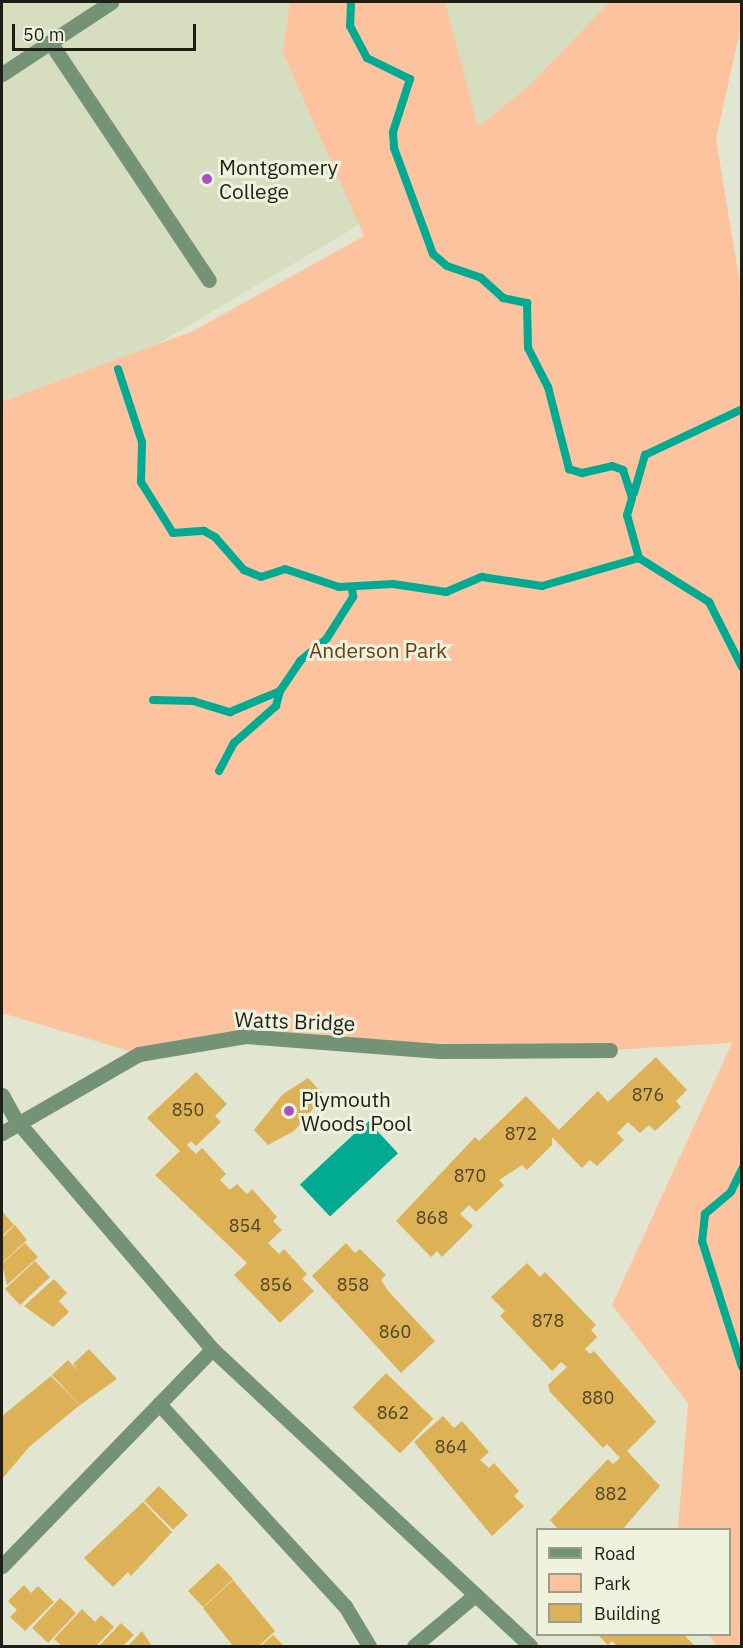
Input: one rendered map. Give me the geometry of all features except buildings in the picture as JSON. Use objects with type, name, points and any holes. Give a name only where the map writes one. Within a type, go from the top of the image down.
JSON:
[{"type":"street","points":[[2,74],[111,2]]},
{"type":"street","points":[[50,42],[209,280]]},
{"type":"street","name":"Watts Bridge","points":[[2,1133],[16,1120],[139,1054],[245,1036],[439,1051],[610,1050]]},
{"type":"street","points":[[2,1095],[16,1120],[212,1349],[530,1647]]},
{"type":"street","points":[[2,1566],[212,1349]]},
{"type":"street","points":[[159,1404],[345,1606],[369,1647]]},
{"type":"street","points":[[414,1647],[475,1595]]},
{"type":"shaded area","name":"Montgomery College","points":[[2,2],[636,2],[349,231],[2,435]]},
{"type":"green space","name":"Anderson Park","points":[[290,2],[445,2],[478,127],[527,88],[610,2],[741,2],[741,26],[716,139],[742,296],[741,1646],[716,1646],[710,1636],[731,1636],[731,1528],[678,1528],[688,1403],[612,1305],[732,1043],[610,1050],[245,1036],[139,1054],[2,1013],[2,402],[193,331],[364,236],[283,53]]},
{"type":"water","points":[[368,1121],[398,1153],[330,1217],[300,1184]]},
{"type":"waterway","points":[[351,2],[350,26],[367,58],[410,79],[393,132],[394,148],[433,254],[447,266],[481,278],[503,298],[527,303],[528,348],[548,387],[569,469],[582,473],[612,466],[623,470],[632,498],[627,515],[639,558],[709,602],[742,667]]},
{"type":"waterway","points":[[118,369],[142,442],[141,482],[173,533],[204,531],[215,537],[244,570],[261,577],[285,569],[339,587],[393,584],[446,592],[482,577],[542,586],[639,558]]},
{"type":"waterway","points":[[634,493],[645,455],[740,410]]},
{"type":"waterway","points":[[153,700],[193,701],[230,712],[280,691],[300,661],[327,638],[353,597],[352,587]]},
{"type":"waterway","points":[[219,771],[234,743],[276,706],[280,691]]},
{"type":"waterway","points":[[742,1169],[731,1192],[705,1214],[702,1241],[742,1367]]},
{"type":"place","name":"Montgomery College","points":[[207,179]]},
{"type":"place","name":"Plymouth Woods Pool","points":[[289,1111]]}]
